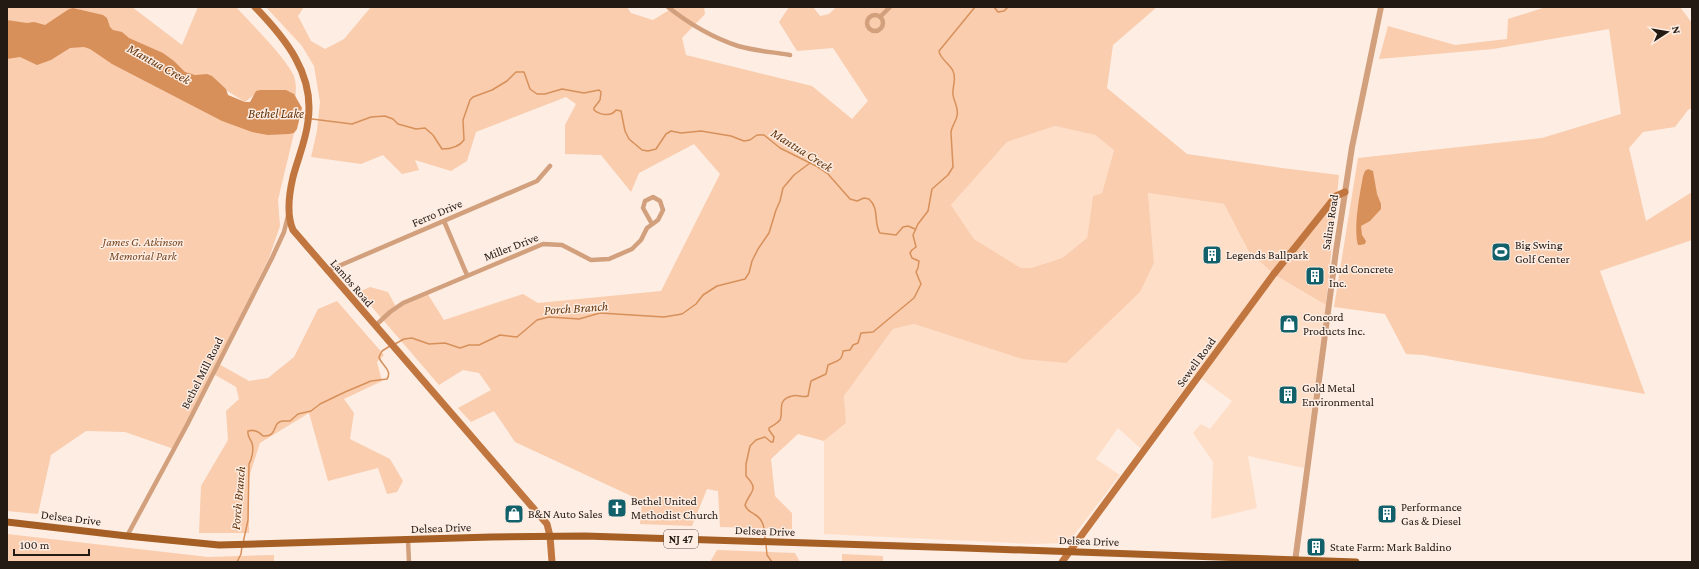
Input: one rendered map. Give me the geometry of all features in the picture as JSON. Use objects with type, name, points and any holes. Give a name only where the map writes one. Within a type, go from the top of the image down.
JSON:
[{"type":"main road","name":"Lambs Road","points":[[255,7],[273,26],[290,48],[304,75],[307,89],[308,122],[292,183],[288,216],[297,237],[547,524],[550,536],[552,562]]},
{"type":"main road","name":"Sewell Road","points":[[1062,562],[1273,276],[1336,196],[1345,192]]},
{"type":"main road","name":"Delsea Drive","points":[[7,522],[219,545],[550,536],[1069,551],[1296,561],[1356,562]]},
{"type":"street","points":[[668,7],[678,15],[714,35],[738,45],[761,51],[790,55]]},
{"type":"street","points":[[880,17],[890,7]]},
{"type":"street","name":"Salina Road","points":[[1296,561],[1336,251],[1354,139],[1380,7]]},
{"type":"street","name":"Ferro Drive","points":[[327,271],[536,181],[550,166]]},
{"type":"street","name":"Miller Drive","points":[[375,326],[390,312],[403,303],[543,244],[550,243],[562,245],[591,260],[609,259],[632,249],[641,240],[647,228],[658,220],[663,210],[660,201],[653,197],[645,201],[642,208],[652,224]]},
{"type":"street","name":"Bethel Mill Road","points":[[127,536],[187,425],[272,258],[284,232],[288,216]]},
{"type":"street","points":[[444,221],[467,275]]},
{"type":"street","points":[[408,540],[409,562]]},
{"type":"shaded area","points":[[1055,126],[1095,135],[1114,150],[1102,193],[1093,196],[1087,238],[1062,258],[1031,268],[1021,268],[974,239],[951,205],[1007,142]]},
{"type":"shaded area","points":[[1148,193],[1224,204],[1249,252],[1275,275],[1326,305],[1304,468],[1248,456],[1257,508],[1211,519],[1213,462],[1193,433],[1201,424],[1210,429],[1232,401],[1195,374],[1141,449],[1118,428],[1096,459],[1120,475],[1068,543],[1032,544],[824,534],[824,441],[846,423],[844,396],[893,329],[914,324],[1022,359],[1139,292],[1154,263]]},
{"type":"green space","name":"James G. Atkinson Memorial Park","points":[[7,7],[132,7],[182,45],[198,7],[236,7],[288,65],[295,80],[295,102],[260,90],[245,102],[202,75],[222,121],[294,133],[278,200],[280,226],[269,258],[217,363],[249,381],[268,378],[294,357],[318,309],[337,301],[384,355],[377,362],[382,381],[344,399],[354,413],[350,439],[390,459],[403,481],[397,492],[387,494],[378,468],[328,481],[309,413],[260,443],[249,477],[249,533],[199,533],[201,486],[228,440],[226,411],[239,399],[236,387],[212,373],[174,449],[125,432],[86,431],[51,455],[38,514],[7,511]]},
{"type":"green space","points":[[266,7],[304,7],[298,16],[311,41],[325,49],[344,39],[371,7],[627,7],[631,13],[653,20],[674,7],[704,7],[705,14],[682,38],[686,55],[812,86],[852,119],[868,101],[833,48],[797,51],[779,22],[789,7],[813,7],[820,16],[829,14],[836,7],[1157,7],[1113,45],[1107,88],[1187,154],[1339,175],[1326,305],[1275,275],[1249,252],[1224,204],[1148,193],[1154,263],[1140,292],[1066,363],[1022,359],[914,324],[893,329],[844,396],[846,423],[824,441],[798,434],[771,459],[775,496],[792,513],[792,529],[720,527],[718,491],[707,489],[692,526],[640,524],[642,501],[515,442],[494,411],[471,422],[458,408],[491,390],[479,373],[463,370],[439,385],[359,292],[370,287],[388,292],[396,307],[427,293],[444,320],[523,294],[538,303],[661,291],[720,174],[694,144],[639,173],[631,192],[601,155],[565,154],[565,125],[576,104],[566,97],[476,132],[467,161],[451,171],[415,160],[419,170],[402,174],[383,155],[361,164],[311,157],[317,131],[320,102],[314,66],[302,46]],"holes":[[[1055,126],[1095,135],[1114,150],[1102,193],[1093,196],[1087,238],[1062,258],[1031,268],[1021,268],[974,239],[951,205],[1007,142]]]},
{"type":"green space","points":[[1546,7],[1680,7],[1692,23],[1692,108],[1688,110],[1675,127],[1643,132],[1629,148],[1646,221],[1692,192],[1692,240],[1600,271],[1645,394],[1423,355],[1406,354],[1385,314],[1334,307],[1358,158],[1542,138],[1621,114],[1609,29],[1493,49],[1379,59],[1388,26],[1455,45],[1507,39],[1508,19]]},
{"type":"green space","points":[[7,534],[208,557],[274,555],[274,562],[7,562]]},
{"type":"green space","points":[[717,550],[795,553],[800,562],[710,562]]},
{"type":"green space","points":[[842,554],[883,556],[883,562],[842,562]]},
{"type":"water","name":"Bethel Lake","points":[[73,8],[103,15],[107,18],[110,27],[113,30],[122,32],[129,38],[163,53],[185,72],[195,75],[207,74],[212,76],[226,89],[228,95],[245,102],[250,102],[256,91],[260,90],[286,90],[294,94],[302,108],[297,129],[294,133],[268,135],[252,132],[222,121],[112,64],[90,49],[84,47],[70,48],[51,60],[37,65],[20,57],[7,59],[7,20],[27,23],[34,22],[45,25],[69,9]]},
{"type":"water","points":[[1368,169],[1373,171],[1381,209],[1370,221],[1361,226],[1362,235],[1366,241],[1365,244],[1358,245],[1356,229],[1358,210],[1363,176],[1365,171]]},
{"type":"waterway","points":[[765,540],[762,522],[757,516],[748,510],[745,505],[753,490],[752,485],[746,476],[746,464],[750,446],[756,440],[765,437],[773,442],[774,437],[769,428],[780,420],[782,403],[784,400],[794,396],[808,396],[811,381],[826,374],[828,365],[838,361],[843,351],[850,350],[853,345],[858,343],[861,333],[873,332],[914,298],[921,284],[916,272],[919,261],[912,258],[910,253],[916,247],[913,235],[918,224],[928,211],[932,189],[948,175],[953,167],[951,133],[957,113],[953,95],[954,74],[939,51],[975,7]]},
{"type":"waterway","name":"Mantua Creek","points":[[994,7],[998,12],[1004,11],[1008,7]]},
{"type":"waterway","name":"Mantua Creek","points":[[312,119],[352,124],[371,117],[385,116],[393,119],[398,124],[416,129],[425,128],[433,135],[442,149],[451,148],[457,146],[464,140],[463,120],[470,100],[473,97],[492,90],[507,81],[516,72],[524,72],[530,89],[537,94],[545,94],[562,89],[584,93],[599,90],[601,92],[600,100],[594,110],[605,114],[611,114],[616,110],[621,111],[625,131],[629,139],[642,150],[648,151],[656,149],[666,134],[671,131],[681,133],[701,131],[731,136],[744,141],[750,140],[757,135],[764,135],[780,148],[816,166],[828,174],[850,199],[857,201],[864,198],[869,199],[874,207],[880,233],[896,235],[903,227],[908,226],[915,229]]},
{"type":"waterway","name":"Mantua Creek","points":[[297,117],[304,118]]},
{"type":"waterway","name":"Porch Branch","points":[[395,344],[404,339],[412,338],[429,344],[445,343],[460,348],[469,345],[479,345],[500,335],[517,337],[537,320],[549,317],[579,319],[600,313],[664,317],[682,314],[696,304],[703,295],[717,286],[745,279],[749,273],[752,261],[758,249],[769,233],[783,188],[794,175],[810,163]]},
{"type":"waterway","name":"Porch Branch","points":[[243,543],[248,520],[249,464],[253,451],[253,445],[248,436],[248,431],[250,430],[258,432],[263,436],[268,436],[273,432],[279,422],[290,421],[298,414],[311,411],[320,404],[371,381],[387,379],[389,373],[388,370],[379,357],[382,351],[390,346]]},
{"type":"waterway","points":[[766,544],[767,555],[772,562]]},
{"type":"waterway","name":"Porch Branch","points":[[237,562],[241,554],[242,546]]},
{"type":"place","name":"Big Swing Golf Center","points":[[1501,252]]},
{"type":"place","name":"Legends Ballpark","points":[[1212,255]]},
{"type":"place","name":"Bud Concrete Inc.","points":[[1315,276]]},
{"type":"place","name":"Concord Products Inc.","points":[[1289,324]]},
{"type":"place","name":"Gold Metal Environmental","points":[[1288,395]]},
{"type":"place","name":"Bethel United Methodist Church","points":[[617,508]]},
{"type":"place","name":"B&N Auto Sales","points":[[514,514]]},
{"type":"place","name":"Performance Gas & Diesel","points":[[1387,514]]},
{"type":"place","name":"State Farm: Mark Baldino","points":[[1316,547]]}]
